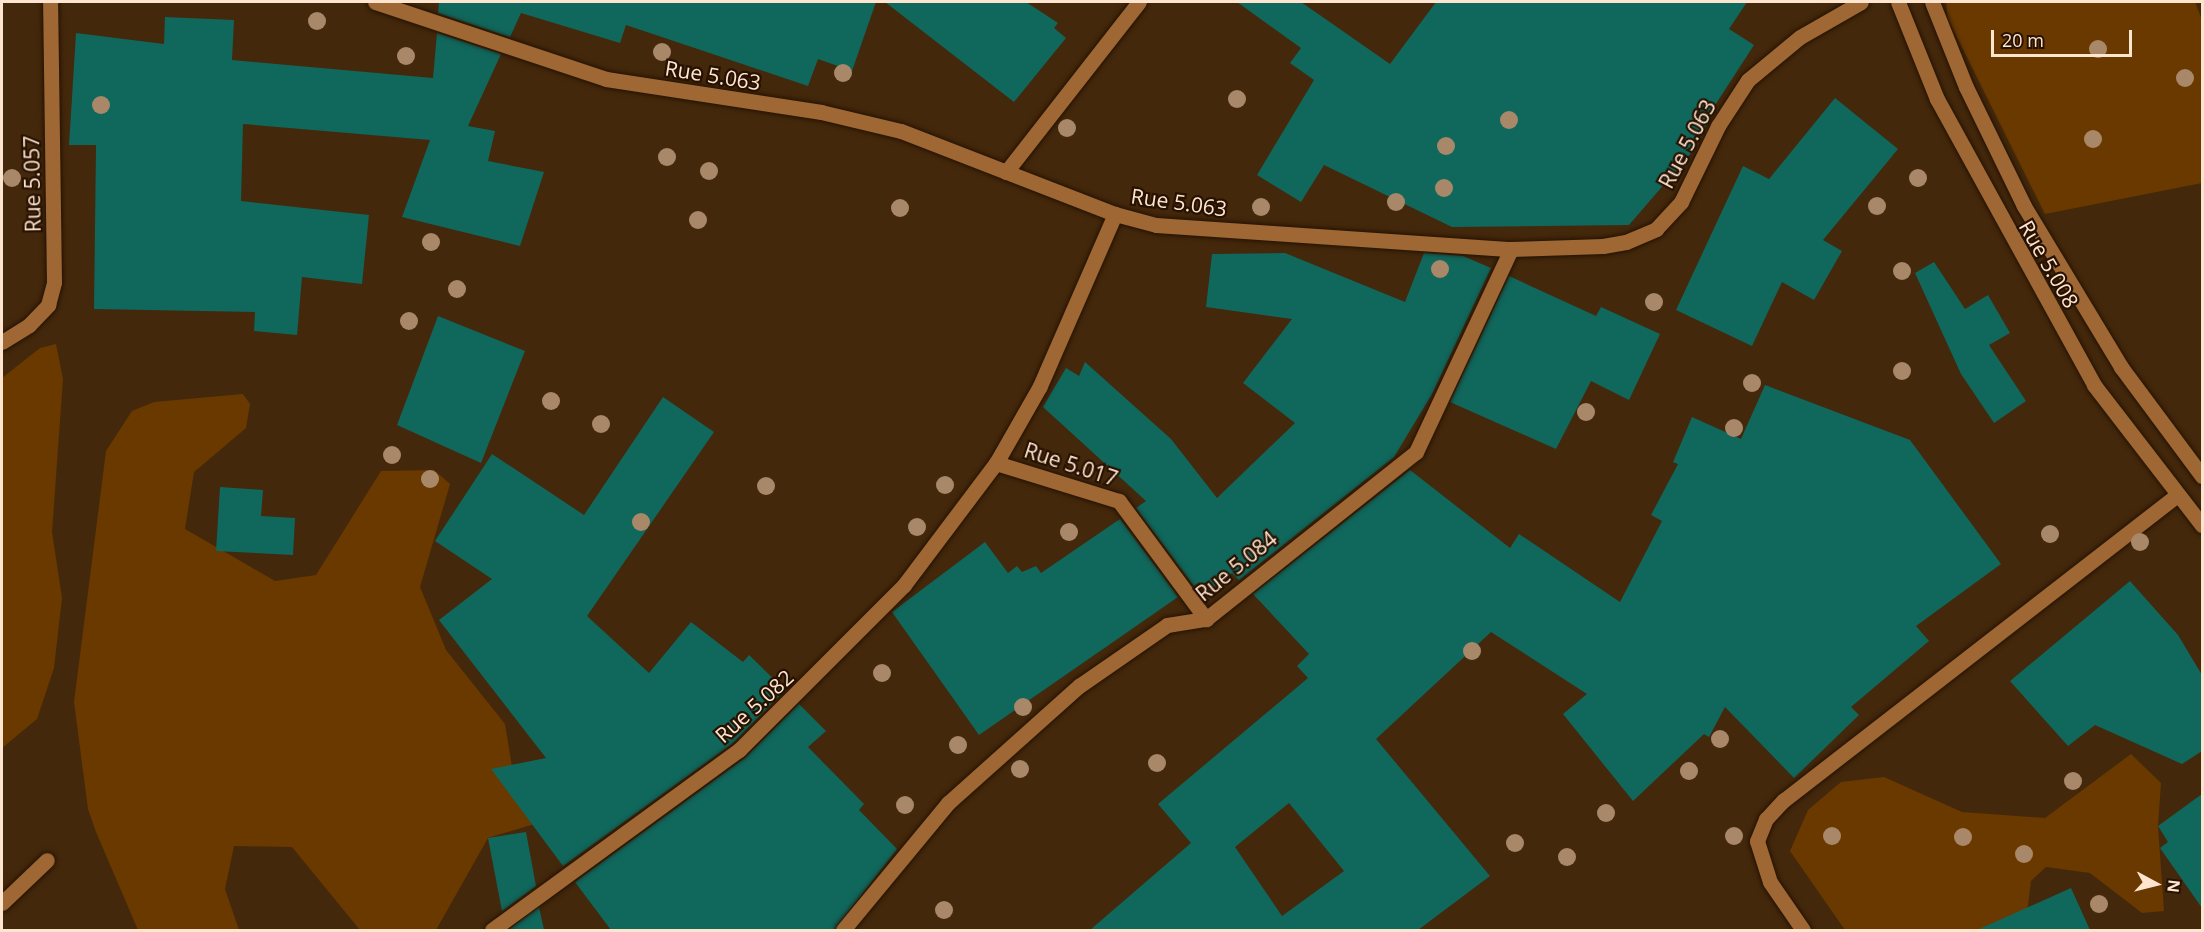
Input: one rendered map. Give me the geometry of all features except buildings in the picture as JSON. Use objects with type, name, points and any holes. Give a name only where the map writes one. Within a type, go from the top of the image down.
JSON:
[{"type":"street","name":"Rue 5.057","points":[[2,342],[29,325],[48,304],[54,282],[50,2]]},
{"type":"street","name":"Rue 5.063","points":[[375,2],[606,79],[821,112],[901,130],[1115,214],[1156,225],[1511,249],[1603,246],[1626,242],[1656,229],[1682,202],[1718,126],[1748,80],[1800,37],[1860,2]]},
{"type":"street","points":[[1006,172],[1139,2]]},
{"type":"street","name":"Rue 5.008","points":[[1898,2],[1937,99],[2012,241],[2094,385],[2202,525]]},
{"type":"street","name":"Rue 5.008","points":[[1932,2],[1966,87],[2024,206],[2121,367],[2202,476]]},
{"type":"street","name":"Rue 5.017","points":[[1115,214],[1040,386],[996,463],[1119,501],[1206,620]]},
{"type":"street","name":"Rue 5.084","points":[[843,930],[948,803],[1079,686],[1167,625],[1206,620],[1416,452],[1511,249]]},
{"type":"street","name":"Rue 5.082","points":[[492,930],[739,750],[824,670],[904,585],[996,463]]},
{"type":"street","points":[[1803,930],[1770,882],[1757,841],[1766,819],[1784,800],[2177,495]]},
{"type":"street","points":[[2,903],[47,860]]},
{"type":"shaded area","points":[[1946,2],[2195,2],[2202,20],[2202,183],[2045,214],[1948,19]]},
{"type":"shaded area","points":[[56,344],[63,379],[52,532],[62,598],[54,668],[37,719],[2,748],[2,378],[40,348]]},
{"type":"shaded area","points":[[243,394],[250,404],[246,428],[194,472],[185,529],[275,581],[316,575],[381,471],[434,470],[450,484],[420,587],[446,650],[505,724],[514,779],[561,816],[488,838],[436,930],[360,930],[292,847],[234,846],[225,889],[239,930],[138,930],[96,832],[88,809],[74,702],[106,451],[132,411],[154,402]]},
{"type":"shaded area","points":[[2131,754],[2161,783],[2158,826],[2164,911],[2142,913],[2090,873],[2046,867],[2031,881],[2025,930],[1845,930],[1790,851],[1808,810],[1841,782],[1884,777],[1962,812],[2045,818]]}]
